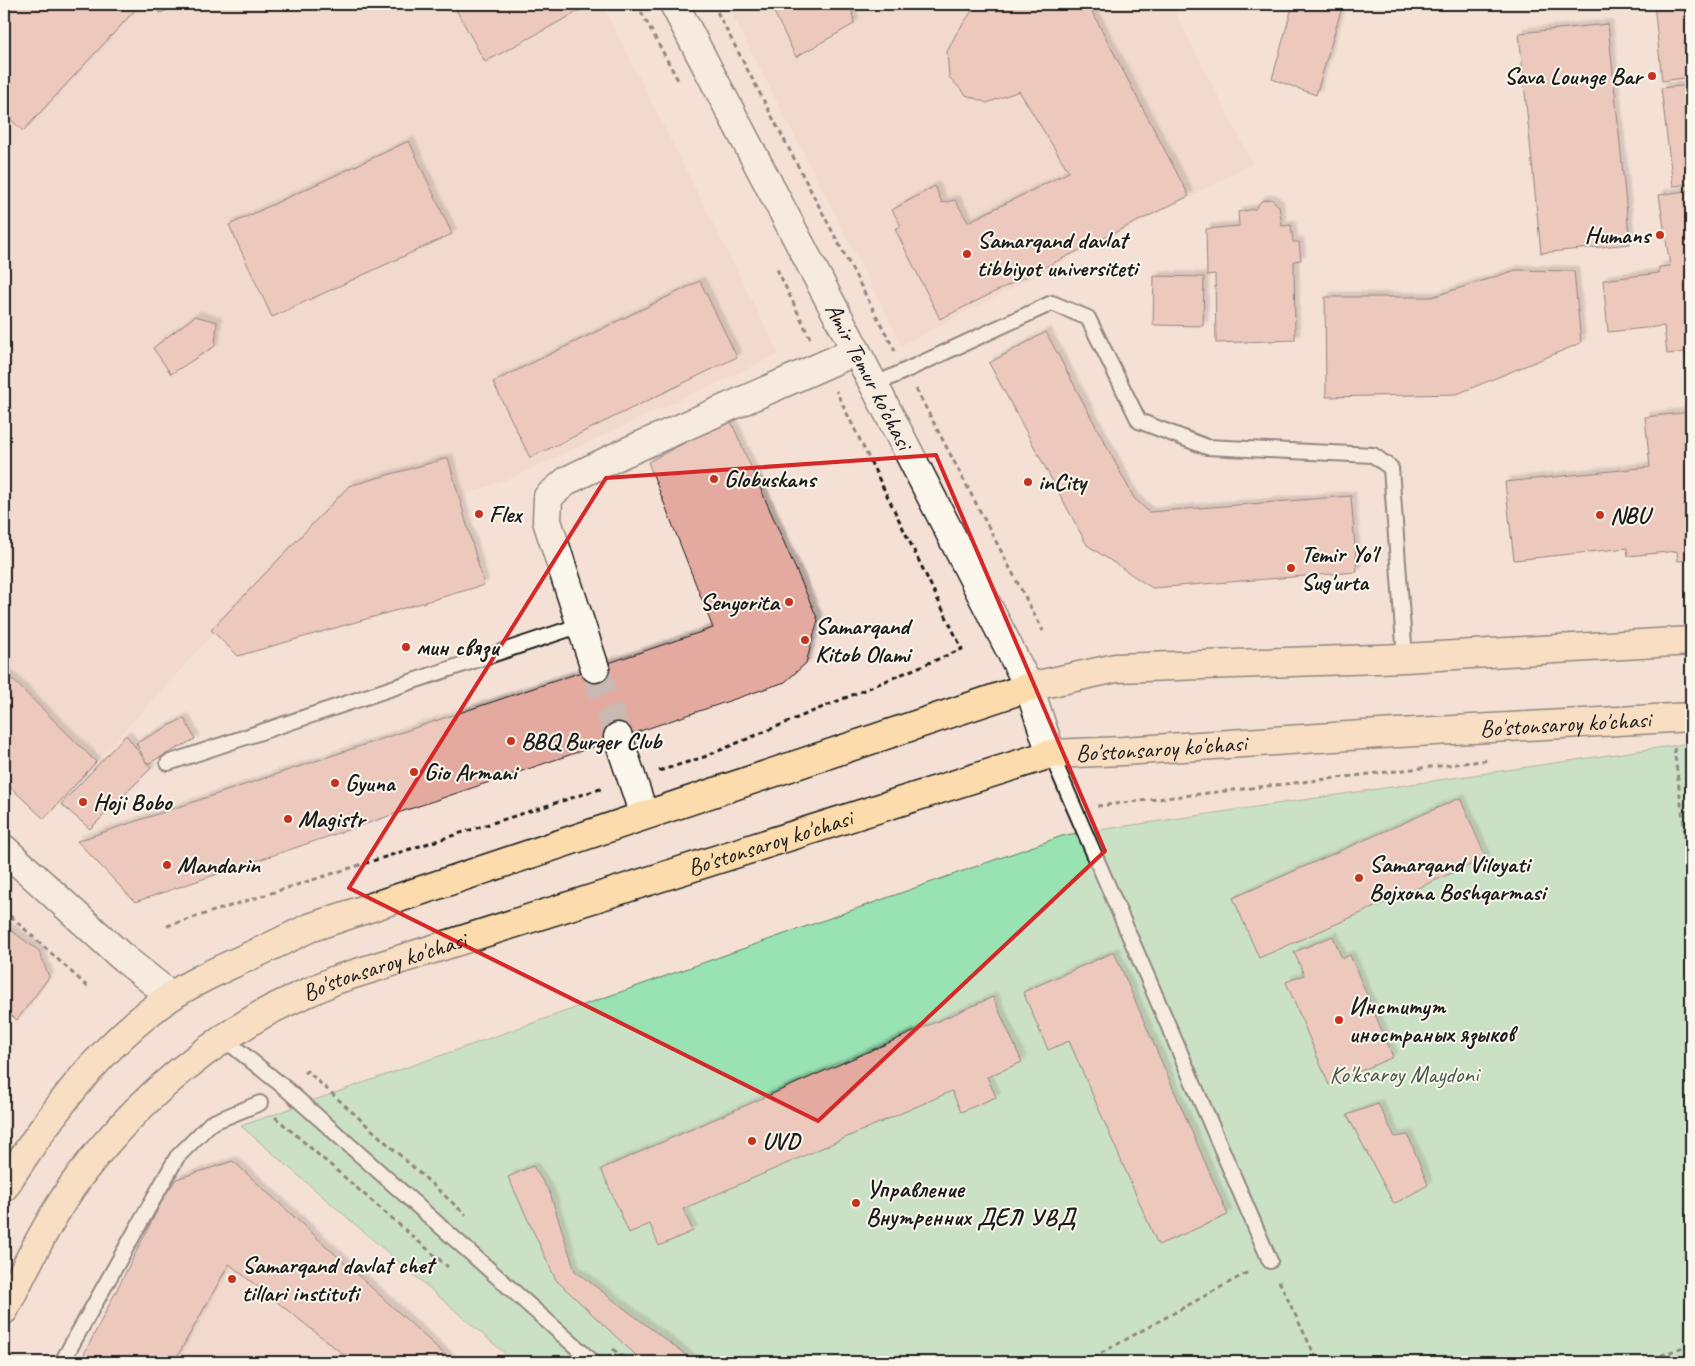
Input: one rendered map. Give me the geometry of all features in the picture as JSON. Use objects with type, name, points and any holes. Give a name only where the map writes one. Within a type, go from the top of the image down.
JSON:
[{"type":"main road","name":"Amir Temur ko'chasi","points":[[674,4],[874,385],[1029,687],[1051,754]]},
{"type":"main road","points":[[595,668],[547,521],[548,497],[568,480],[616,457],[856,351]]},
{"type":"main road","points":[[4,1187],[34,1139],[74,1086],[138,1021],[171,996],[214,973],[309,928],[1029,687],[1116,668],[1405,658],[1691,641]]},
{"type":"main road","name":"Bo'stonsaroy ko'chasi","points":[[4,1310],[43,1233],[81,1175],[126,1121],[195,1059],[224,1039],[257,1018],[335,980],[1051,754],[1691,717]]},
{"type":"main road","points":[[618,737],[644,816]]},
{"type":"main road","points":[[4,849],[121,956],[171,996]]},
{"type":"lane","points":[[874,385],[905,369],[1052,303],[1088,318],[1139,421],[1207,447],[1373,455],[1391,468],[1405,658]]},
{"type":"lane","points":[[168,763],[581,625]]},
{"type":"lane","points":[[1051,754],[1270,1261]]},
{"type":"lane","points":[[224,1039],[284,1087],[593,1362]]},
{"type":"lane","points":[[62,1362],[177,1157],[212,1123],[260,1103]]},
{"type":"path","points":[[636,4],[679,83]]},
{"type":"path","points":[[713,4],[1043,631]]},
{"type":"path","points":[[167,926],[704,757],[962,649],[776,268]]},
{"type":"path","points":[[1673,739],[1691,882]]},
{"type":"path","points":[[1074,809],[1496,759]]},
{"type":"path","points":[[4,910],[89,988]]},
{"type":"path","points":[[260,1103],[454,1272]]},
{"type":"path","points":[[1084,1362],[1270,1261],[1318,1362]]},
{"type":"path","points":[[1644,1362],[1691,1344]]},
{"type":"highlighted area","points":[[936,455],[1105,851],[818,1121],[349,888],[606,478]]},
{"type":"shaded area","points":[[4,4],[602,4],[779,354],[511,478],[459,497],[448,458],[349,486],[44,819],[4,783]]},
{"type":"shaded area","name":"Samarqand davlat tibbiyot universiteti","points":[[727,4],[1171,4],[1253,164],[902,345]]},
{"type":"shaded area","name":"Samarqand davlat chet tillari instituti","points":[[246,1192],[426,1362],[84,1362],[168,1196]]},
{"type":"green space","name":"Ko'ksaroy Maydoni","points":[[1691,743],[1691,1362],[515,1362],[241,1126],[1065,835]]},
{"type":"building","points":[[5,4],[130,4],[136,9],[23,131],[4,113]]},
{"type":"building","points":[[156,4],[183,4],[160,13]]},
{"type":"building","points":[[453,4],[592,4],[485,62]]},
{"type":"building","points":[[770,4],[859,5],[852,11],[854,24],[796,57]]},
{"type":"building","points":[[969,4],[1088,4],[1189,196],[940,319],[895,229],[901,226],[892,210],[935,186],[942,203],[955,200],[968,222],[1069,172],[1019,91],[987,103],[966,95],[949,77],[947,52],[956,34],[972,11]]},
{"type":"building","points":[[1293,4],[1343,4],[1316,95],[1272,79]]},
{"type":"building","points":[[1654,4],[1691,4],[1691,77],[1662,81]]},
{"type":"building","points":[[1608,24],[1630,244],[1541,253],[1519,33]]},
{"type":"building","points":[[1691,85],[1691,184],[1673,186],[1661,88]]},
{"type":"building","points":[[409,141],[452,234],[272,317],[229,225]]},
{"type":"building","points":[[1691,190],[1691,380],[1688,380],[1685,352],[1667,354],[1664,326],[1608,332],[1603,280],[1659,273],[1659,267],[1670,266],[1659,195]]},
{"type":"building","points":[[1271,199],[1279,206],[1282,226],[1291,225],[1293,242],[1299,242],[1301,260],[1294,261],[1295,340],[1216,343],[1215,274],[1207,275],[1206,229],[1239,226],[1238,212],[1255,209],[1261,201]]},
{"type":"building","points":[[1516,270],[1574,271],[1581,343],[1457,394],[1326,397],[1325,297],[1432,297]]},
{"type":"building","points":[[1154,276],[1204,277],[1203,326],[1153,325]]},
{"type":"building","points":[[700,281],[737,357],[530,458],[493,382]]},
{"type":"building","points":[[195,316],[217,322],[215,346],[171,374],[153,348]]},
{"type":"building","points":[[1046,332],[1134,498],[1149,512],[1351,496],[1357,572],[1152,588],[1087,545],[989,363]]},
{"type":"building","name":"NBU","points":[[1691,412],[1691,560],[1678,561],[1677,551],[1628,556],[1627,548],[1514,560],[1505,482],[1650,467],[1645,417]]},
{"type":"building","points":[[730,419],[818,620],[806,663],[785,682],[135,902],[77,841],[713,628],[648,462]]},
{"type":"building","points":[[448,458],[484,585],[238,656],[211,630],[349,486]]},
{"type":"building","points":[[4,671],[96,762],[44,819],[4,781]]},
{"type":"building","points":[[184,718],[195,739],[147,764],[136,743]]},
{"type":"building","points":[[126,735],[151,768],[90,829],[61,804]]},
{"type":"building","name":"Samarqand Viloyati Bojxona Boshqarmasi","points":[[1460,798],[1486,858],[1259,958],[1233,898]]},
{"type":"building","points":[[4,925],[39,951],[49,977],[17,1020],[4,1010]]},
{"type":"building","name":"Институт иностраных языков","points":[[1333,936],[1342,959],[1350,955],[1393,1057],[1329,1085],[1286,982],[1304,975],[1294,952]]},
{"type":"building","points":[[1114,952],[1228,1215],[1158,1245],[1069,1041],[1048,1050],[1023,992]]},
{"type":"building","name":"UVD","points":[[993,997],[1022,1062],[987,1077],[996,1097],[961,1112],[952,1091],[683,1209],[693,1231],[659,1246],[650,1224],[629,1233],[601,1169]]},
{"type":"building","points":[[1378,1104],[1395,1137],[1408,1135],[1428,1185],[1394,1204],[1347,1115]]},
{"type":"building","name":"Samarqand davlat chet tillari instituti","points":[[233,1161],[453,1362],[353,1362],[229,1264],[174,1362],[80,1362],[164,1197],[176,1179]]},
{"type":"building","points":[[533,1166],[550,1193],[575,1271],[695,1362],[643,1362],[556,1280],[508,1177]]},
{"type":"tunnel","points":[[595,668],[618,737]]},
{"type":"place","name":"Sava Lounge Bar","points":[[1652,76]]},
{"type":"place","name":"Humans","points":[[1660,235]]},
{"type":"place","name":"Samarqand davlat tibbiyot universiteti","points":[[967,254]]},
{"type":"place","name":"Globuskans","points":[[714,479]]},
{"type":"place","name":"inCity","points":[[1028,482]]},
{"type":"place","name":"Flex","points":[[479,514]]},
{"type":"place","name":"NBU","points":[[1600,515]]},
{"type":"place","name":"Temir Yo'l Sug'urta","points":[[1291,568]]},
{"type":"place","name":"Senyorita","points":[[789,602]]},
{"type":"place","name":"Samarqand Kitob Olami","points":[[805,640]]},
{"type":"place","name":"мин связи","points":[[406,647]]},
{"type":"place","name":"BBQ Burger Club","points":[[511,741]]},
{"type":"place","name":"Gio Armani","points":[[414,772]]},
{"type":"place","name":"Gyuna","points":[[335,783]]},
{"type":"place","name":"Hoji Bobo","points":[[83,802]]},
{"type":"place","name":"Magistr","points":[[288,819]]},
{"type":"place","name":"Mandarin","points":[[167,865]]},
{"type":"place","name":"Samarqand Viloyati Bojxona Boshqarmasi","points":[[1359,878]]},
{"type":"place","name":"Институт иностраных языков","points":[[1339,1020]]},
{"type":"place","name":"UVD","points":[[752,1141]]},
{"type":"place","name":"Управление Внутренних ДЕЛ УВД","points":[[856,1203]]},
{"type":"place","name":"Samarqand davlat chet tillari instituti","points":[[232,1279]]}]
